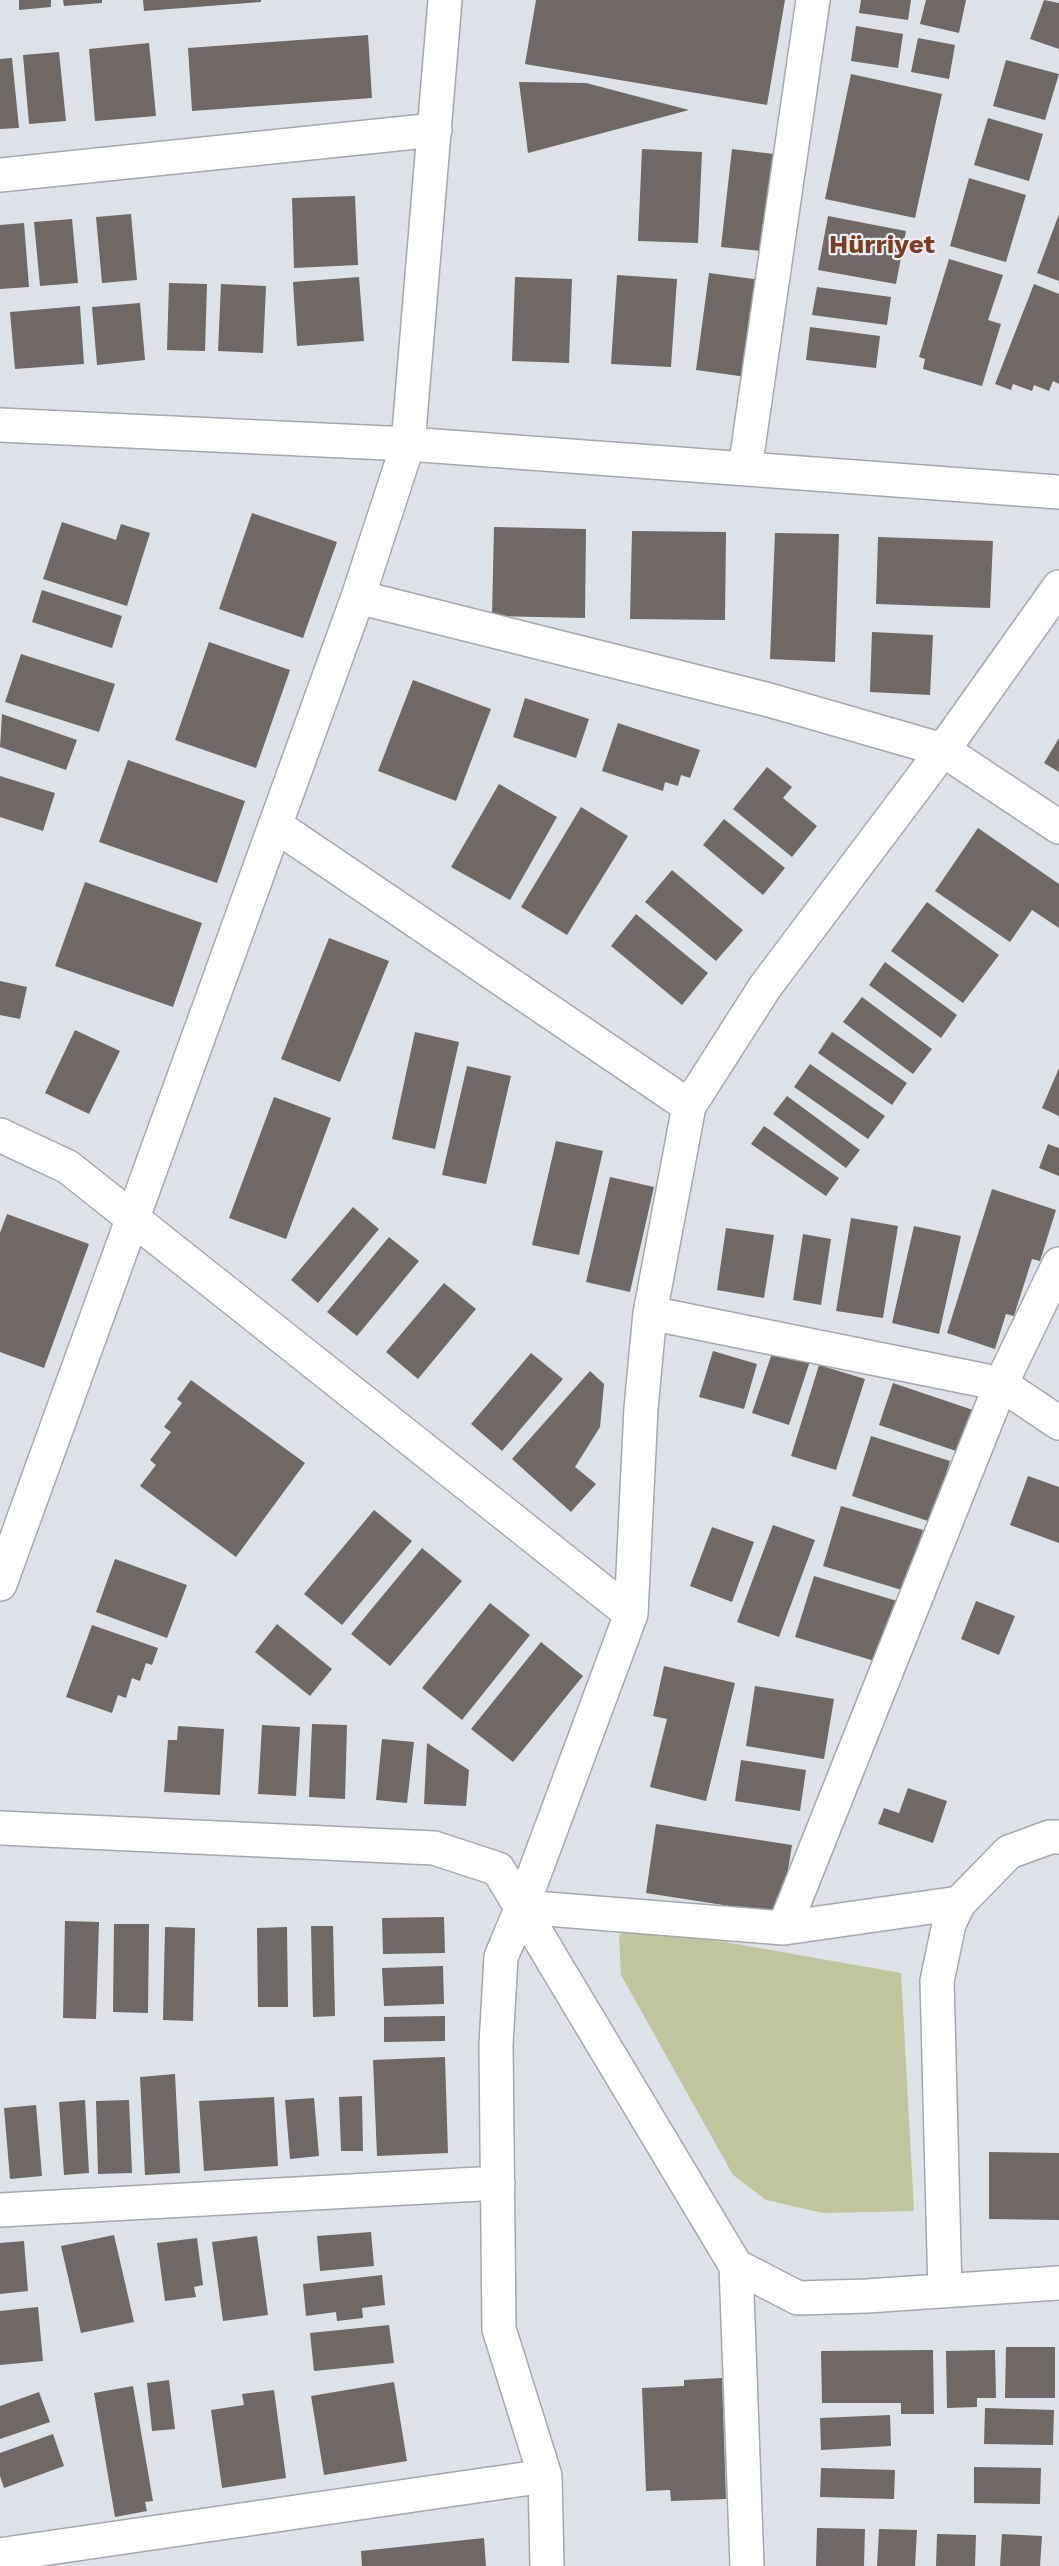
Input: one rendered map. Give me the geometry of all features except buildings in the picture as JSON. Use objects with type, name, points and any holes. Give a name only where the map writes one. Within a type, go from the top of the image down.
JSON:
[{"type":"street","points":[[0,1584],[358,597],[408,444],[445,0]]},
{"type":"street","points":[[745,468],[813,0]]},
{"type":"street","points":[[0,176],[435,130]]},
{"type":"street","points":[[0,425],[408,444],[1059,492]]},
{"type":"street","points":[[547,2566],[545,2476],[499,2329],[496,2045],[501,1957],[522,1907],[631,1614],[641,1408],[650,1312],[689,1106],[765,987],[943,750],[1059,587]]},
{"type":"street","points":[[358,597],[769,700],[943,750],[1059,826]]},
{"type":"street","points":[[275,825],[689,1106]]},
{"type":"street","points":[[0,1135],[68,1167],[631,1614]]},
{"type":"street","points":[[784,1928],[1001,1384],[1059,1264]]},
{"type":"street","points":[[650,1312],[1001,1384],[1059,1423]]},
{"type":"street","points":[[0,1827],[434,1848],[498,1869],[736,2266],[747,2566]]},
{"type":"street","points":[[945,2291],[937,1981],[949,1924],[959,1903],[1009,1852],[1050,1837],[1059,1837]]},
{"type":"street","points":[[522,1907],[784,1928],[959,1903]]},
{"type":"street","points":[[0,2210],[498,2183]]},
{"type":"street","points":[[736,2266],[798,2298],[1059,2283]]},
{"type":"street","points":[[0,2555],[545,2476]]},
{"type":"green space","points":[[629,1925],[901,1973],[914,2211],[823,2213],[766,2200],[733,2175],[621,1975],[619,1936]]},
{"type":"district","name":"Hürriyet","points":[[882,245]]}]
